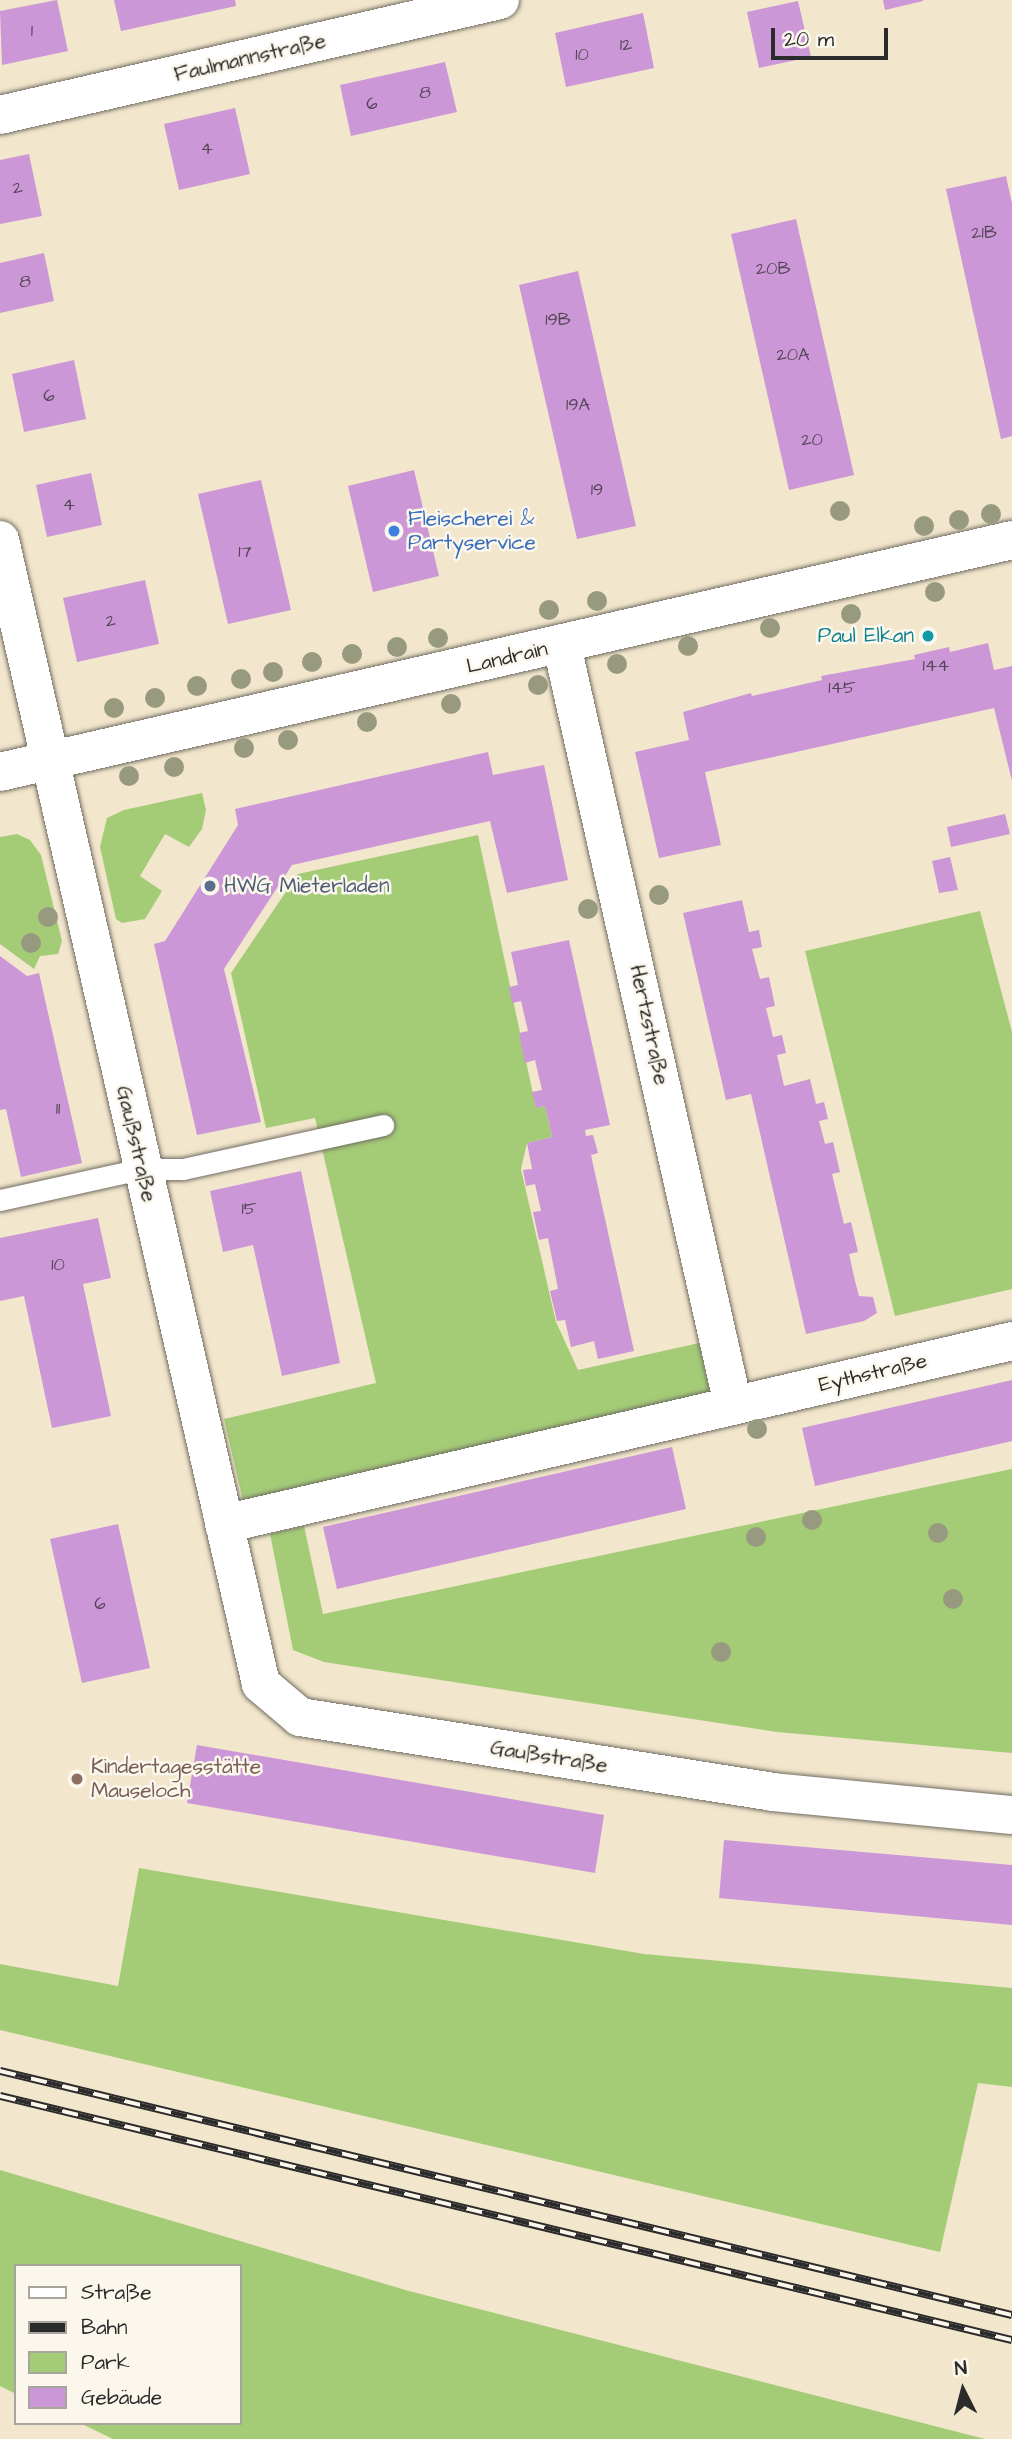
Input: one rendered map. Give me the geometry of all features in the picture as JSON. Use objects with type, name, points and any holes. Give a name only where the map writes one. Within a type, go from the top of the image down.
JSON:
[{"type":"street","name":"Faulmannstraße","points":[[0,115],[500,0]]},
{"type":"street","name":"Gaußstraße","points":[[0,540],[53,762],[141,1169],[261,1684],[300,1717],[772,1792],[1012,1815]]},
{"type":"street","name":"Landrain","points":[[0,772],[562,646],[1012,540]]},
{"type":"street","name":"Hertzstraße","points":[[562,646],[733,1405]]},
{"type":"street","name":"Eythstraße","points":[[733,1405],[1012,1341]]},
{"type":"street","points":[[224,1524],[733,1405]]},
{"type":"lane","points":[[0,1200],[141,1169],[183,1169],[383,1125]]},
{"type":"green space","points":[[202,793],[206,810],[202,829],[189,847],[165,834],[140,876],[162,891],[145,919],[122,923],[116,919],[100,847],[107,818],[124,810]]},
{"type":"green space","points":[[17,834],[30,840],[41,855],[62,941],[58,954],[40,956],[34,969],[0,944],[0,837]]},
{"type":"green space","points":[[478,835],[536,1108],[545,1106],[552,1137],[527,1143],[521,1169],[556,1322],[578,1370],[699,1343],[712,1402],[245,1509],[224,1419],[376,1383],[315,1118],[266,1128],[231,973],[298,874]]},
{"type":"green space","points":[[980,911],[1012,1032],[1012,1289],[895,1316],[805,951]]},
{"type":"green space","points":[[1012,1469],[1012,1753],[777,1732],[324,1662],[293,1650],[270,1534],[304,1526],[323,1614]]},
{"type":"green space","points":[[139,1868],[644,1954],[1012,1988],[1012,2087],[978,2083],[940,2252],[0,2030],[0,1964],[118,1986]]},
{"type":"green space","points":[[0,2170],[409,2291],[985,2439],[113,2439],[84,2425],[242,2425],[242,2264],[14,2264],[14,2393],[0,2386]]},
{"type":"building","points":[[57,0],[68,51],[2,65],[0,11]]},
{"type":"building","points":[[114,0],[235,0],[236,6],[121,31]]},
{"type":"building","points":[[883,0],[923,0],[923,1],[885,10]]},
{"type":"building","points":[[798,1],[811,57],[759,68],[747,12]]},
{"type":"building","points":[[643,13],[654,68],[566,87],[555,33]]},
{"type":"building","points":[[445,62],[457,112],[351,136],[340,85]]},
{"type":"building","points":[[235,108],[250,174],[179,190],[164,124]]},
{"type":"building","points":[[29,154],[42,216],[0,224],[0,160]]},
{"type":"building","points":[[1006,176],[1012,204],[1012,436],[1001,439],[946,189]]},
{"type":"building","points":[[796,219],[854,475],[789,490],[731,234]]},
{"type":"building","points":[[44,253],[54,301],[0,313],[0,263]]},
{"type":"building","points":[[578,271],[636,526],[577,539],[519,285]]},
{"type":"building","points":[[74,360],[86,419],[24,432],[12,374]]},
{"type":"building","name":"Fleischerei & Partyservice","points":[[414,470],[439,576],[373,592],[348,486]]},
{"type":"building","points":[[91,473],[102,525],[47,537],[36,485]]},
{"type":"building","points":[[261,480],[291,610],[228,624],[198,494]]},
{"type":"building","points":[[145,580],[159,644],[77,662],[63,598]]},
{"type":"building","points":[[988,643],[994,670],[1012,666],[1012,781],[994,708],[705,772],[721,845],[659,858],[635,752],[689,740],[683,712],[751,693],[752,696],[822,680],[821,676],[915,659],[914,655],[949,647],[950,652]]},
{"type":"building","points":[[488,752],[493,775],[544,765],[568,880],[507,893],[490,821],[292,865],[224,969],[261,1122],[197,1135],[154,944],[165,941],[238,825],[235,809]]},
{"type":"building","points":[[1005,814],[1010,834],[951,847],[947,827]]},
{"type":"building","points":[[950,857],[958,890],[939,893],[932,861]]},
{"type":"building","points":[[742,900],[749,932],[759,930],[762,947],[752,949],[760,979],[769,977],[775,1006],[766,1008],[773,1037],[782,1035],[786,1053],[777,1055],[784,1086],[810,1079],[816,1104],[824,1102],[828,1119],[819,1121],[825,1144],[833,1142],[840,1172],[832,1174],[844,1224],[851,1222],[858,1252],[849,1254],[855,1281],[859,1296],[873,1297],[877,1313],[864,1321],[806,1334],[751,1094],[726,1100],[683,913]]},
{"type":"building","points":[[569,940],[610,1125],[585,1130],[586,1136],[593,1135],[598,1153],[591,1155],[634,1351],[598,1359],[594,1341],[571,1347],[565,1320],[557,1321],[550,1291],[558,1289],[548,1238],[539,1240],[533,1212],[541,1211],[535,1184],[526,1186],[523,1170],[532,1169],[527,1143],[552,1137],[545,1106],[536,1108],[532,1092],[542,1090],[535,1060],[525,1063],[519,1033],[528,1031],[521,1001],[512,1003],[509,987],[518,985],[511,952]]},
{"type":"building","points":[[0,956],[27,976],[39,973],[82,1163],[21,1177],[6,1109],[0,1110]]},
{"type":"building","points":[[301,1171],[340,1363],[282,1376],[253,1245],[223,1252],[210,1191]]},
{"type":"building","points":[[98,1218],[111,1278],[83,1284],[111,1416],[52,1428],[24,1296],[0,1301],[0,1238]]},
{"type":"building","points":[[1012,1380],[1012,1441],[815,1486],[802,1428]]},
{"type":"building","points":[[672,1447],[686,1509],[337,1589],[323,1527]]},
{"type":"building","points":[[118,1524],[150,1668],[82,1683],[50,1539]]},
{"type":"building","points":[[197,1745],[604,1815],[595,1873],[187,1803]]},
{"type":"building","points":[[724,1840],[1012,1865],[1012,1925],[719,1898]]},
{"type":"railway","points":[[0,2071],[1012,2315]]},
{"type":"railway","points":[[0,2096],[1012,2340]]},
{"type":"place","name":"Fleischerei & Partyservice","points":[[394,531]]},
{"type":"place","name":"Paul Elkan","points":[[928,636]]},
{"type":"place","name":"HWG Mieterladen","points":[[210,886]]},
{"type":"place","name":"Kindertagesstätte Mauseloch","points":[[77,1779]]}]
